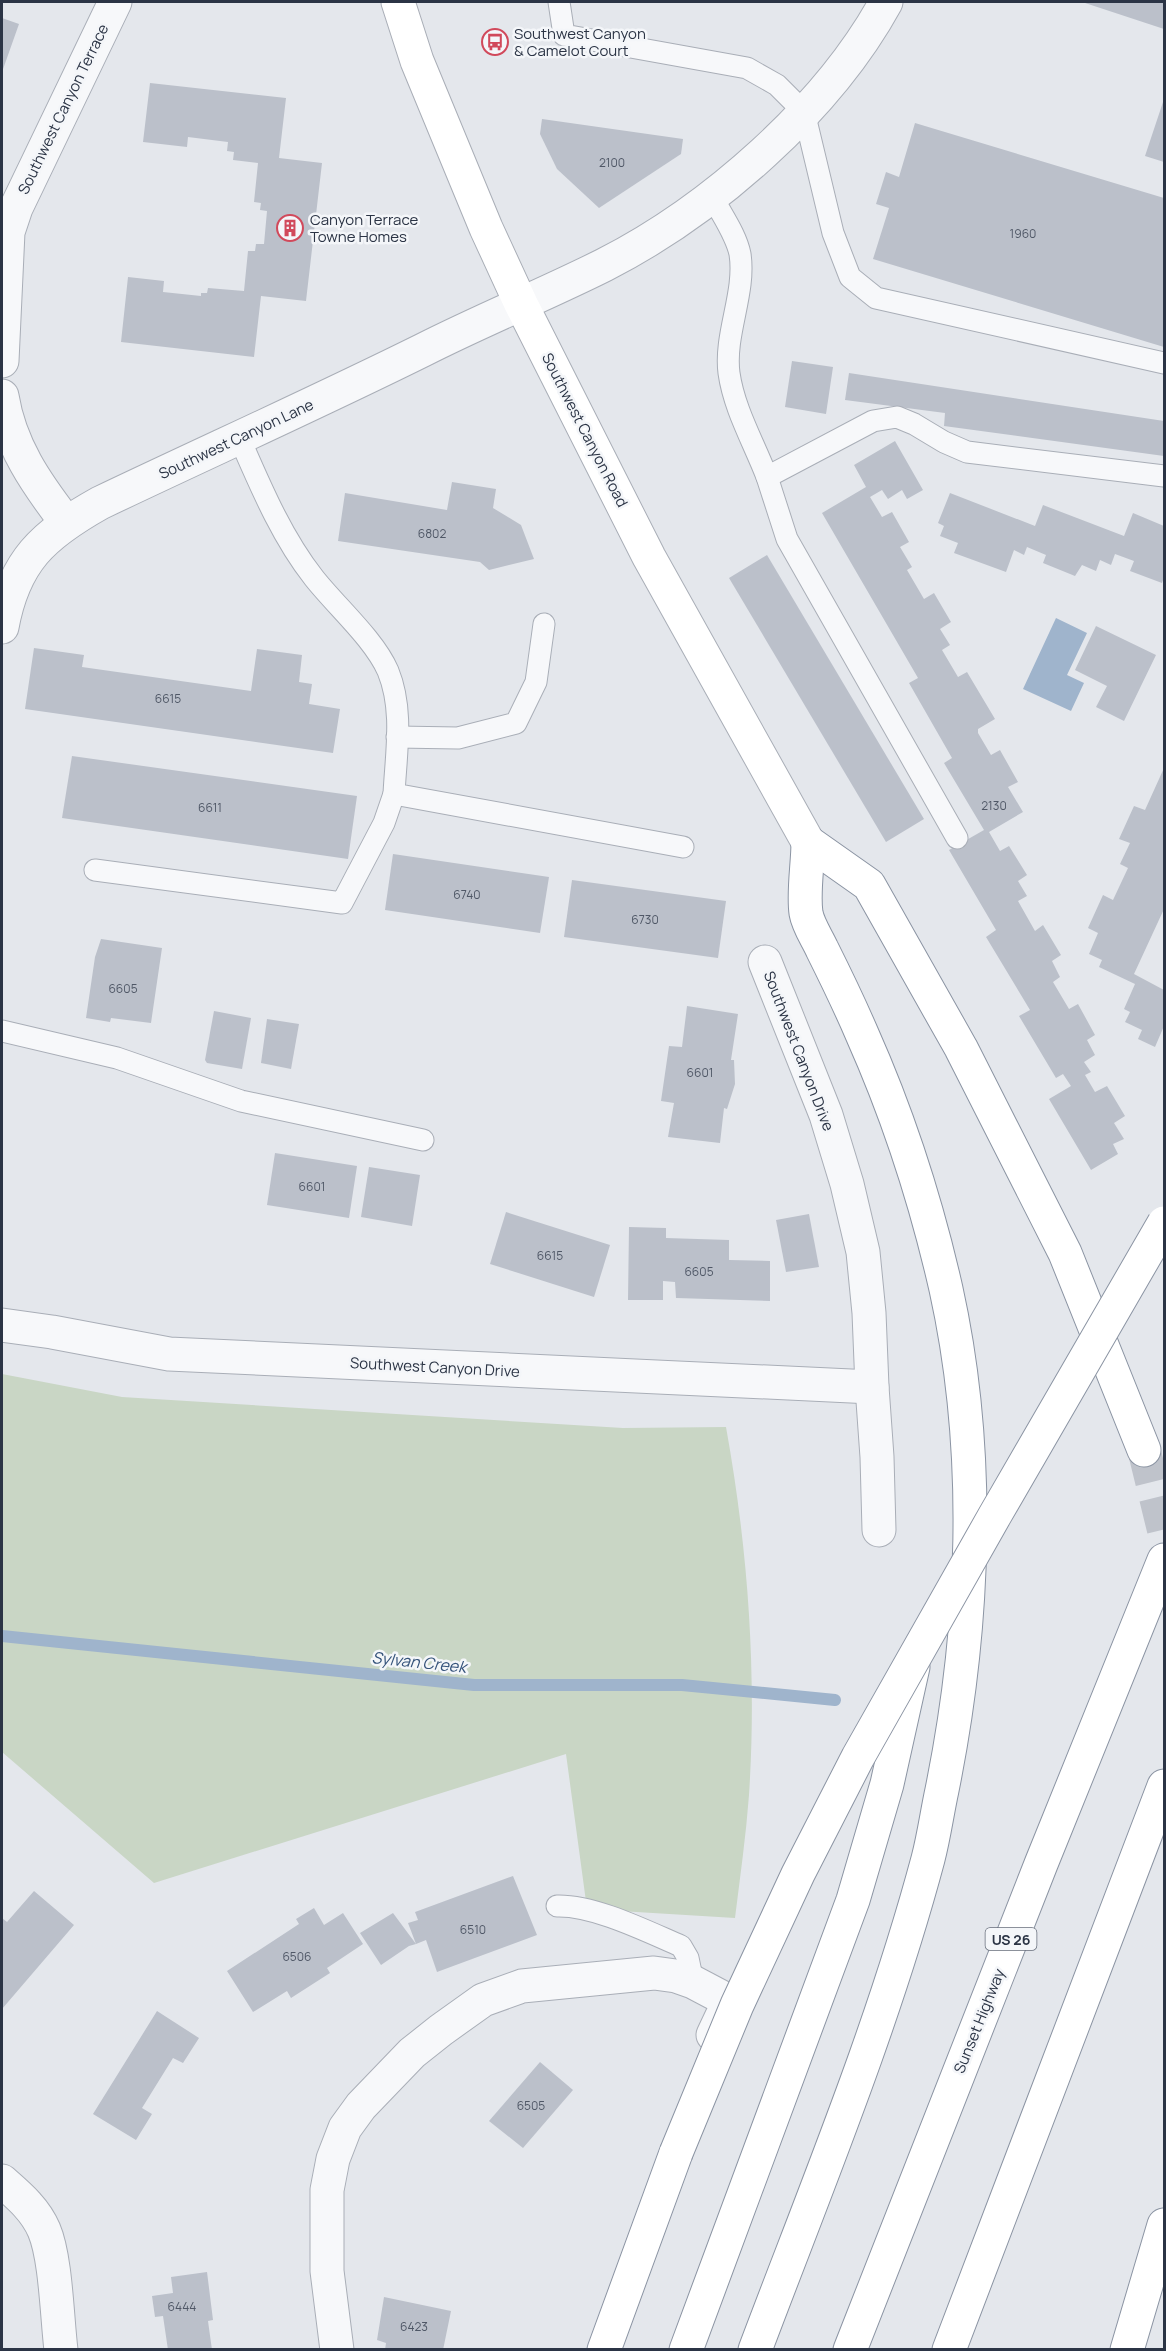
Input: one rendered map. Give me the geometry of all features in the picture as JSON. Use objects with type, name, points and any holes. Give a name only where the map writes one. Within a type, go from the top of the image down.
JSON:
[{"type":"main road","name":"Southwest Canyon Road","points":[[398,2],[417,61],[486,228],[521,304],[649,557],[808,842]]},
{"type":"main road","points":[[808,842],[869,885],[961,1048],[1065,1253],[1144,1450]]},
{"type":"main road","points":[[755,2349],[870,2046],[902,1948],[929,1855],[954,1729],[966,1634],[970,1497],[959,1367],[947,1294],[932,1227],[912,1160],[888,1094],[861,1030],[806,915],[808,842]]},
{"type":"main road","points":[[604,2349],[676,2153],[747,1983],[798,1874],[853,1768],[995,1515],[1164,1223]]},
{"type":"main road","points":[[686,2349],[853,1900],[887,1784],[915,1655],[970,1497]]},
{"type":"main road","name":"Sunset Highway","points":[[849,2349],[1164,1560]]},
{"type":"main road","points":[[949,2349],[1164,1786]]},
{"type":"main road","points":[[1128,2348],[1164,2225]]},
{"type":"main road","points":[[1128,2348],[1164,2306]]},
{"type":"street","name":"Southwest Canyon Terrace","points":[[2,361],[8,232],[16,208],[115,2]]},
{"type":"street","name":"Southwest Canyon Lane","points":[[2,627],[6,603],[26,561],[66,522],[100,503],[612,260],[712,196],[760,156],[804,112],[868,34],[886,2]]},
{"type":"street","points":[[2,396],[5,416],[26,467],[66,522]]},
{"type":"street","name":"Southwest Canyon Drive","points":[[765,962],[826,1115],[847,1184],[863,1252],[878,1457],[879,1530]]},
{"type":"street","name":"Southwest Canyon Drive","points":[[2,1325],[169,1354],[872,1387]]},
{"type":"street","points":[[337,2349],[327,2271],[327,2190],[333,2159],[345,2128],[361,2106],[396,2068],[441,2030],[483,2000],[522,1986],[654,1973],[676,1976],[693,1982],[729,2001],[709,2044]]},
{"type":"street","points":[[2,2181],[26,2202],[44,2230],[52,2268],[61,2349]]},
{"type":"lane","points":[[559,2],[564,35],[747,68],[777,85],[804,112],[833,233],[850,277],[876,298],[1164,363]]},
{"type":"lane","points":[[712,196],[740,252],[741,270],[729,371],[734,400],[767,477],[787,539],[957,838]]},
{"type":"lane","points":[[767,477],[873,421],[897,417],[967,452],[1164,476]]},
{"type":"lane","points":[[95,870],[342,903],[384,823],[394,794],[398,709],[387,670],[364,635],[313,577],[275,516],[239,437]]},
{"type":"lane","points":[[396,737],[458,738],[516,723],[536,682],[544,624]]},
{"type":"lane","points":[[394,794],[683,847]]},
{"type":"lane","points":[[2,1031],[117,1058],[241,1101],[423,1140]]},
{"type":"lane","points":[[556,1906],[573,1906],[595,1912],[681,1946],[688,1958],[693,1982]]},
{"type":"green space","points":[[2,1374],[122,1397],[623,1428],[726,1427],[745,1565],[752,1703],[749,1795],[735,1918],[587,1909],[566,1754],[154,1883],[2,1752]]},
{"type":"water","points":[[1056,618],[1087,633],[1067,675],[1084,683],[1071,711],[1023,689]]},
{"type":"building","points":[[1082,2],[1164,2],[1164,29]]},
{"type":"building","points":[[2,18],[19,24],[2,72]]},
{"type":"building","name":"Canyon Terrace Towne Homes","points":[[150,83],[286,98],[279,158],[322,163],[306,301],[261,296],[254,357],[121,342],[128,277],[164,281],[163,292],[201,296],[201,293],[207,293],[208,288],[244,291],[248,251],[255,251],[256,244],[264,244],[267,211],[260,210],[261,203],[254,202],[258,163],[233,160],[234,152],[227,151],[228,142],[188,137],[187,147],[143,142]]},
{"type":"building","points":[[1164,99],[1164,162],[1145,156]]},
{"type":"building","points":[[542,119],[683,139],[681,154],[599,208],[557,169],[540,134]]},
{"type":"building","points":[[915,123],[1164,198],[1164,347],[873,259],[889,208],[876,204],[886,172],[899,177]]},
{"type":"building","points":[[792,361],[833,367],[826,414],[785,407]]},
{"type":"building","points":[[849,373],[1164,421],[1164,456],[944,426],[945,413],[845,400]]},
{"type":"building","points":[[895,441],[923,490],[907,499],[902,490],[888,499],[882,490],[870,497],[882,517],[892,512],[909,542],[900,547],[912,567],[907,570],[924,599],[934,593],[951,622],[940,629],[950,645],[942,650],[958,677],[967,672],[995,719],[978,729],[978,733],[991,755],[1000,750],[1018,782],[1008,787],[1023,812],[989,832],[1000,851],[1009,846],[1027,875],[1018,881],[1027,896],[1018,901],[1035,931],[1043,925],[1061,955],[1052,961],[1060,977],[1053,982],[1069,1009],[1078,1004],[1095,1035],[1087,1040],[1095,1055],[1084,1062],[1091,1072],[1085,1075],[1095,1092],[1107,1086],[1125,1116],[1114,1123],[1124,1139],[1113,1144],[1118,1154],[1091,1170],[1049,1099],[1071,1086],[1063,1074],[1056,1078],[1019,1016],[1030,1010],[986,937],[996,930],[949,850],[984,830],[944,763],[952,758],[909,683],[918,678],[822,513],[866,487],[854,465]]},
{"type":"building","points":[[452,482],[496,489],[493,508],[521,525],[534,559],[489,570],[480,562],[338,541],[345,493],[447,510]]},
{"type":"building","points":[[950,493],[1035,526],[1043,505],[1124,536],[1133,513],[1164,526],[1162,583],[1130,571],[1134,561],[1115,554],[1111,565],[1100,560],[1096,571],[1082,565],[1075,576],[1043,563],[1046,555],[1027,547],[1024,555],[1014,550],[1006,572],[954,553],[958,543],[940,536],[944,526],[938,523]]},
{"type":"building","points":[[767,555],[924,819],[886,842],[729,578]]},
{"type":"building","points":[[1096,626],[1156,655],[1124,721],[1096,707],[1107,686],[1075,670]]},
{"type":"building","points":[[34,648],[84,655],[82,667],[251,691],[257,649],[302,655],[299,682],[312,684],[309,704],[340,709],[333,753],[25,709]]},
{"type":"building","points":[[72,756],[357,796],[348,859],[62,818]]},
{"type":"building","points":[[1164,768],[1164,909],[1134,974],[1164,990],[1164,1026],[1155,1047],[1138,1039],[1142,1030],[1125,1022],[1130,1012],[1124,1009],[1135,984],[1099,967],[1102,960],[1089,954],[1098,933],[1088,928],[1103,895],[1113,900],[1128,868],[1120,864],[1130,843],[1119,839],[1134,806],[1145,810]]},
{"type":"building","points":[[393,854],[549,877],[540,933],[385,910]]},
{"type":"building","points":[[572,880],[726,901],[718,958],[564,937]]},
{"type":"building","points":[[101,939],[162,948],[151,1023],[111,1018],[110,1022],[86,1018],[95,957]]},
{"type":"building","points":[[687,1006],[738,1014],[731,1060],[734,1060],[735,1084],[727,1109],[724,1108],[720,1143],[668,1137],[674,1103],[661,1101],[669,1046],[682,1047]]},
{"type":"building","points":[[214,1011],[251,1018],[242,1069],[207,1063],[205,1060]]},
{"type":"building","points":[[267,1019],[299,1024],[291,1069],[261,1063]]},
{"type":"building","points":[[275,1153],[357,1166],[349,1218],[267,1205]]},
{"type":"building","points":[[369,1167],[420,1175],[412,1226],[361,1217]]},
{"type":"building","points":[[506,1212],[610,1245],[594,1297],[490,1264]]},
{"type":"building","points":[[809,1214],[819,1267],[786,1272],[776,1220]]},
{"type":"building","points":[[629,1227],[666,1228],[666,1238],[729,1240],[729,1260],[770,1261],[770,1301],[676,1298],[675,1282],[663,1281],[663,1300],[628,1300]]},
{"type":"building","points":[[513,1876],[537,1935],[437,1972],[426,1940],[416,1944],[408,1923],[418,1920],[415,1912]]},
{"type":"building","points":[[34,1891],[74,1925],[2,2009],[2,1918],[7,1922]]},
{"type":"building","points":[[314,1908],[324,1925],[343,1913],[363,1944],[327,1968],[330,1973],[291,1998],[287,1991],[253,2012],[227,1971],[299,1924],[296,1919]]},
{"type":"building","points":[[393,1913],[416,1944],[409,1946],[381,1965],[360,1933]]},
{"type":"building","points":[[157,2011],[199,2038],[183,2063],[173,2058],[142,2108],[152,2114],[136,2140],[93,2114]]},
{"type":"building","points":[[540,2062],[573,2090],[523,2148],[489,2121]]},
{"type":"building","points":[[207,2272],[213,2320],[208,2321],[212,2350],[168,2350],[163,2316],[155,2317],[152,2296],[173,2293],[171,2277]]},
{"type":"building","points":[[384,2297],[451,2311],[443,2350],[385,2350],[386,2343],[377,2340]]},
{"type":"waterway","name":"Sylvan Creek","points":[[2,1636],[474,1685],[682,1685],[835,1700]]},
{"type":"tunnel","points":[[1144,1450],[1164,1532]]},
{"type":"place","name":"Southwest Canyon & Camelot Court","points":[[495,42]]},
{"type":"place","name":"Canyon Terrace Towne Homes","points":[[290,228]]}]
